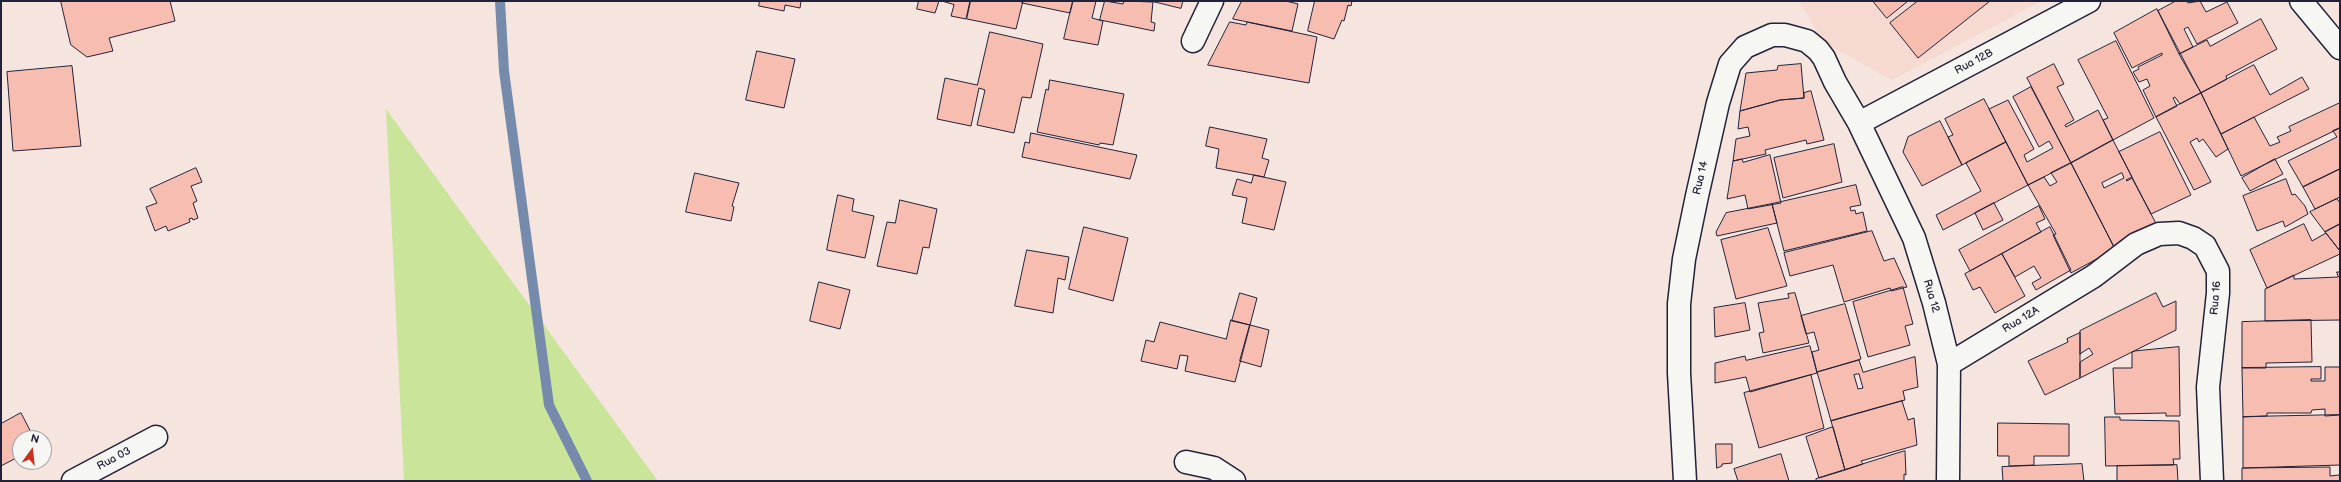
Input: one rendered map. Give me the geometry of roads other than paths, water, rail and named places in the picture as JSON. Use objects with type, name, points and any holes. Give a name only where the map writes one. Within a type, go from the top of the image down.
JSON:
[{"type":"street","points":[[1193,41],[1212,1]]},
{"type":"street","name":"Rua 12B","points":[[1859,123],[2089,1]]},
{"type":"street","points":[[2301,1],[2340,48]]},
{"type":"street","name":"Rua 14","points":[[1685,481],[1679,372],[1679,304],[1684,259],[1718,103],[1730,64],[1738,53],[1745,47],[1772,35],[1785,35],[1807,41],[1818,50],[1824,58],[1835,82],[1859,123]]},
{"type":"street","name":"Rua 12","points":[[1859,123],[1914,238],[1934,303],[1949,364],[1948,481]]},
{"type":"street","name":"Rua 16","points":[[2094,276],[2136,244],[2159,234],[2179,233],[2193,238],[2205,246],[2213,259],[2218,271],[2218,293],[2208,388],[2212,481]]},
{"type":"street","name":"Rua 12A","points":[[1949,364],[2094,276]]},
{"type":"street","name":"Rua 03","points":[[73,481],[156,437]]},
{"type":"street","points":[[1186,462],[1214,468],[1234,481]]},
{"type":"waterway","points":[[500,1],[504,71],[549,405],[587,481]]}]
